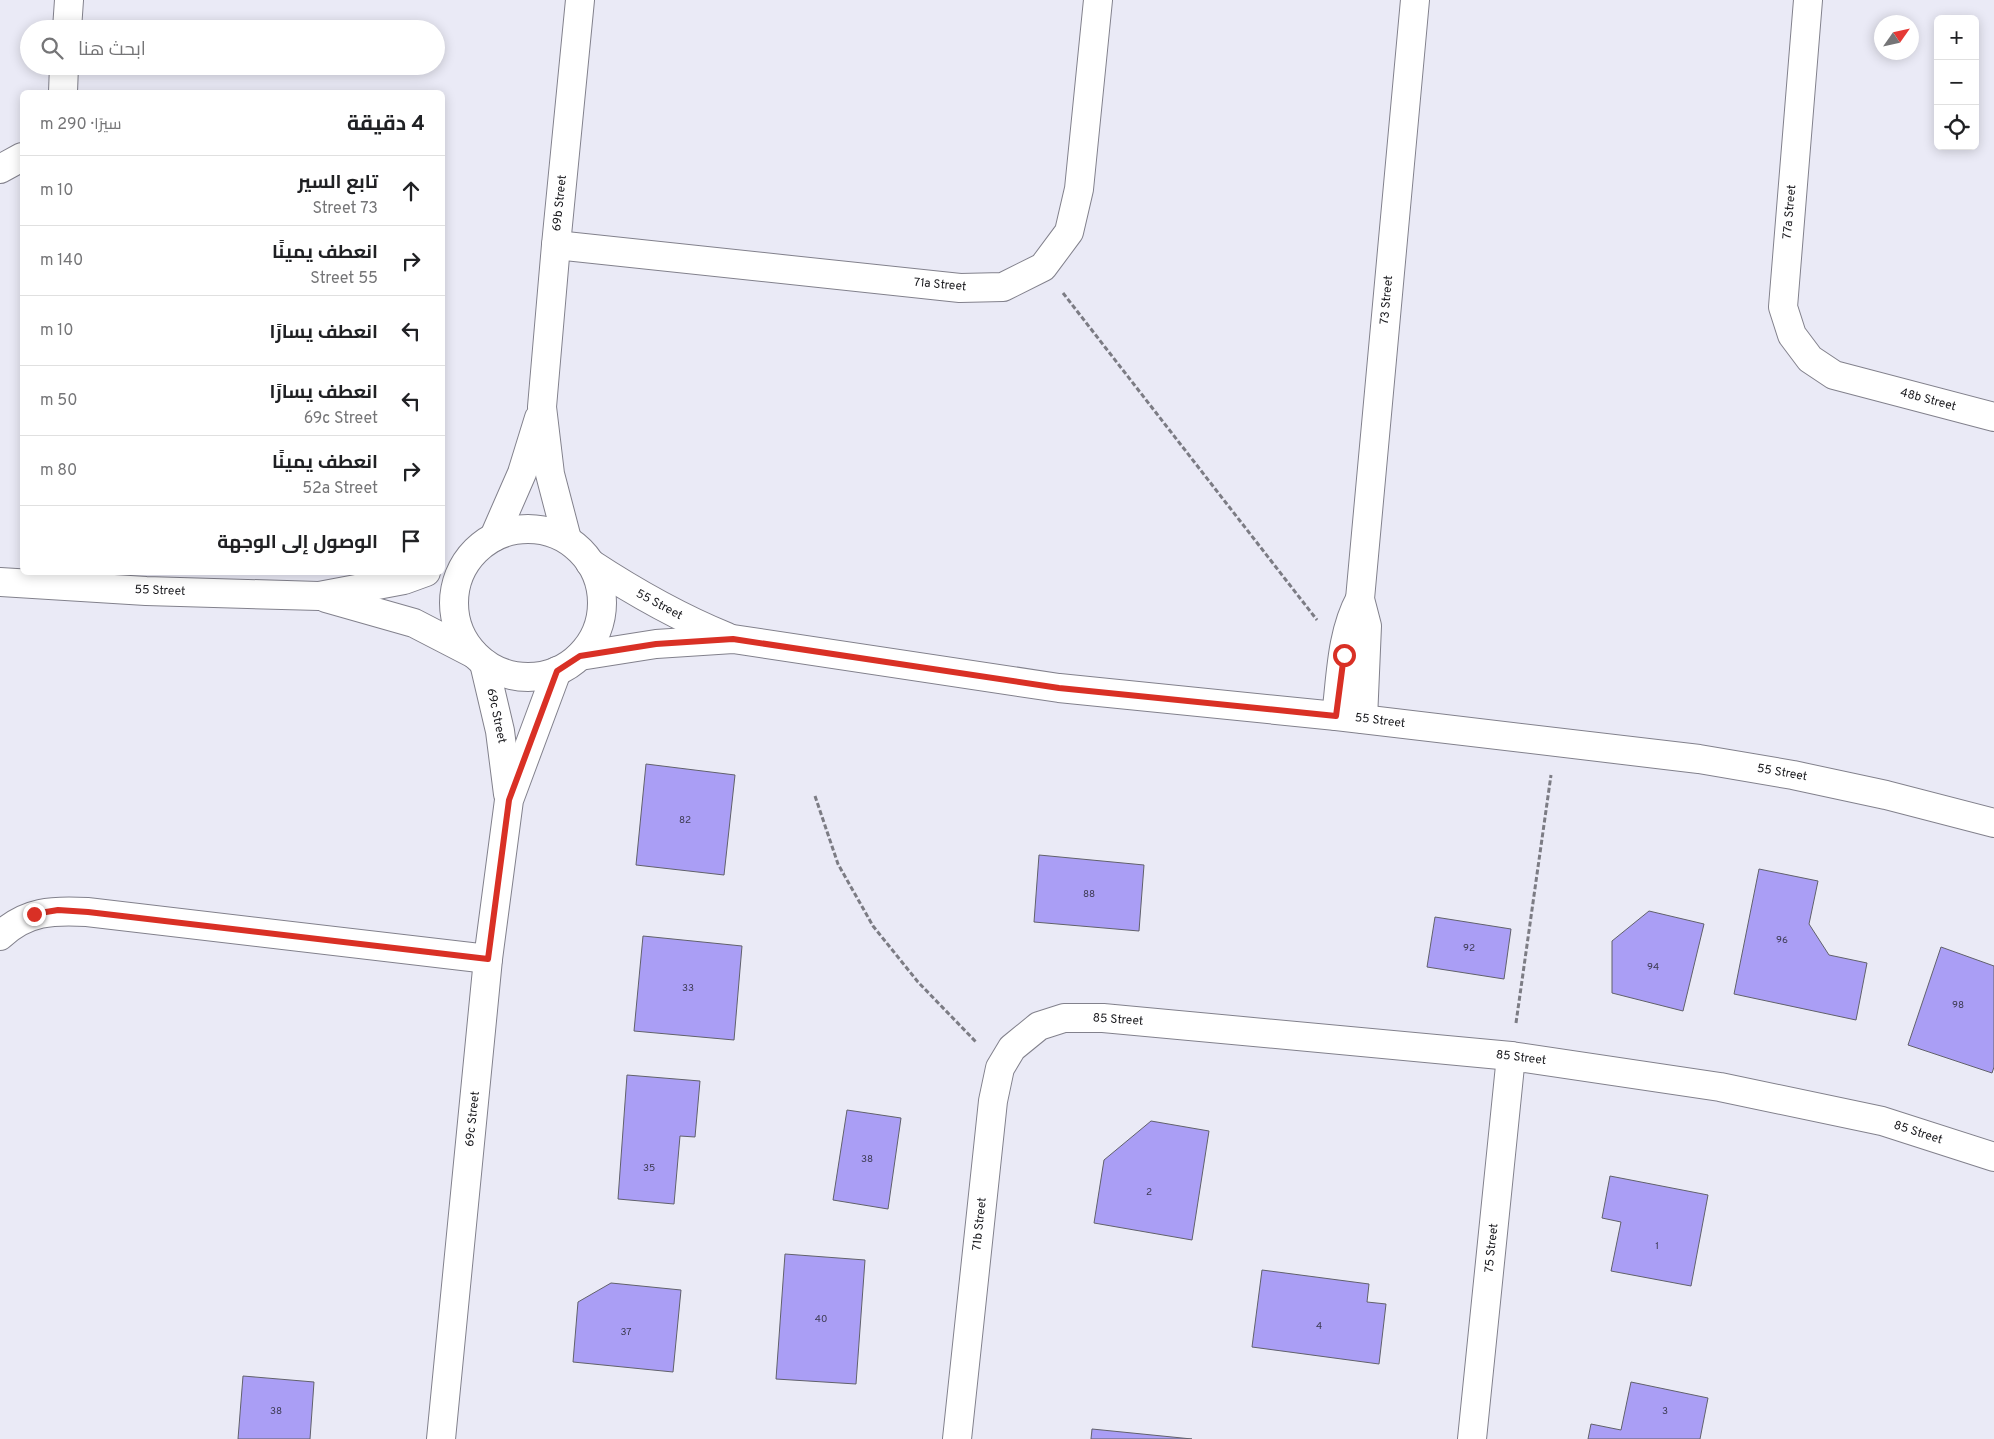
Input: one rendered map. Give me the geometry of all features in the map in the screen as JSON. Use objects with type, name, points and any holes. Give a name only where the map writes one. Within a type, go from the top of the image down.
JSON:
[{"type":"street","points":[[68,20],[69,0]]},
{"type":"street","name":"69b Street","points":[[567,539],[550,474],[542,407],[580,0]]},
{"type":"street","name":"71a Street","points":[[556,245],[960,288],[1003,287],[1043,267],[1069,232],[1079,189],[1098,0]]},
{"type":"street","name":"73 Street","points":[[1363,719],[1366,626],[1360,599],[1415,0]]},
{"type":"street","name":"77a Street","points":[[1808,0],[1783,307],[1792,335],[1810,359],[1834,375],[1863,382]]},
{"type":"street","points":[[0,169],[20,158]]},
{"type":"street","name":"48b Street","points":[[1863,382],[1994,418]]},
{"type":"street","name":"69b Street","points":[[485,543],[522,473],[542,407]]},
{"type":"street","points":[[445,563],[485,543],[518,529],[544,530],[567,539],[580,550],[590,563],[601,586],[602,611],[595,636],[580,656],[557,671],[533,677],[507,674],[480,659],[462,636],[455,614],[455,591],[462,569],[485,543]]},
{"type":"street","name":"55 Street","points":[[590,563],[659,606],[733,639]]},
{"type":"street","name":"55 Street","points":[[0,582],[146,591],[319,596],[395,582],[417,575]]},
{"type":"street","name":"55 Street","points":[[319,596],[414,624],[480,659]]},
{"type":"street","name":"73 Street","points":[[1336,716],[1349,623],[1360,599]]},
{"type":"street","name":"55 Street","points":[[580,656],[656,644],[733,639],[1059,688],[1336,716],[1699,759],[1793,775],[1886,794],[1994,823]]},
{"type":"street","name":"69c Street","points":[[480,659],[500,731],[509,800]]},
{"type":"street","name":"69c Street","points":[[441,1439],[488,959],[509,800],[557,671]]},
{"type":"street","points":[[5,931],[34,914],[58,910],[488,959]]},
{"type":"street","name":"85 Street","points":[[1039,1026],[1064,1018],[1103,1018],[1511,1056],[1720,1086],[1882,1122],[1994,1157]]},
{"type":"street","name":"71b Street","points":[[957,1439],[992,1110],[1000,1068],[1012,1048],[1039,1026]]},
{"type":"street","name":"75 Street","points":[[1472,1439],[1511,1056]]},
{"type":"path","points":[[1043,267],[1344,655]]},
{"type":"path","points":[[1511,1056],[1555,742]]},
{"type":"path","points":[[815,796],[838,864],[873,926],[918,982],[1000,1068]]},
{"type":"building","points":[[646,764],[735,775],[724,875],[636,865]]},
{"type":"building","points":[[1039,855],[1144,865],[1139,931],[1034,922]]},
{"type":"building","points":[[1759,869],[1818,881],[1809,924],[1829,955],[1867,963],[1856,1020],[1734,994]]},
{"type":"building","points":[[1649,911],[1704,924],[1683,1011],[1612,993],[1612,941]]},
{"type":"building","points":[[1435,917],[1511,929],[1504,979],[1427,967]]},
{"type":"building","points":[[643,936],[742,946],[734,1040],[634,1031]]},
{"type":"building","points":[[1941,947],[1994,966],[1994,1067],[1992,1073],[1908,1045]]},
{"type":"building","points":[[627,1075],[700,1081],[695,1137],[680,1136],[674,1204],[618,1199]]},
{"type":"building","points":[[847,1110],[901,1118],[888,1209],[833,1200]]},
{"type":"building","points":[[1151,1121],[1209,1131],[1192,1240],[1094,1223],[1104,1160]]},
{"type":"building","points":[[1610,1176],[1708,1195],[1691,1286],[1611,1271],[1621,1222],[1602,1218]]},
{"type":"building","points":[[785,1254],[865,1260],[856,1384],[776,1379]]},
{"type":"building","points":[[1262,1270],[1369,1284],[1367,1302],[1386,1304],[1379,1364],[1252,1347]]},
{"type":"building","points":[[611,1283],[681,1290],[673,1372],[573,1362],[578,1302]]},
{"type":"building","points":[[243,1376],[314,1382],[310,1439],[238,1439]]},
{"type":"building","points":[[1631,1382],[1708,1398],[1700,1439],[1588,1439],[1591,1424],[1621,1430]]},
{"type":"building","points":[[1092,1429],[1192,1439],[1091,1439]]},
{"type":"route","points":[[34,914],[58,910],[88,912],[488,959],[509,800],[557,671],[569,665],[580,656],[656,644],[733,639],[1059,688],[1336,716],[1344,655]]}]
